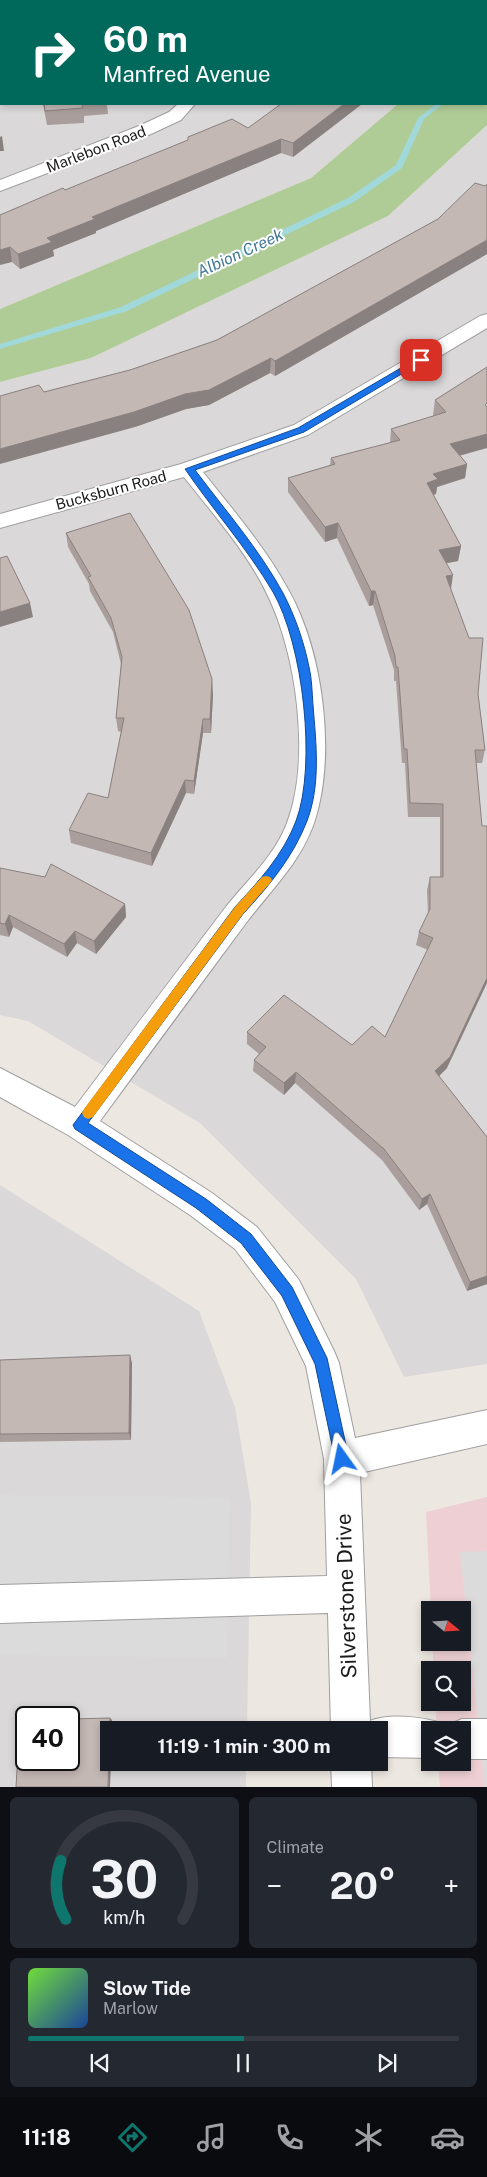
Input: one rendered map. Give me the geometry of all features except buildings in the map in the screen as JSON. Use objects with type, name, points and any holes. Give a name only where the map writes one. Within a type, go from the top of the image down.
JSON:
[{"type":"street","name":"Marlebon Road","points":[[0,186],[145,130],[175,116],[186,105]]},
{"type":"street","name":"Bucksburn Road","points":[[0,520],[189,469],[301,430],[487,320]]},
{"type":"street","points":[[79,1125],[239,910],[264,884],[287,852],[302,820],[309,789],[311,749],[305,668],[292,622],[278,593],[255,556],[189,469]]},
{"type":"street","name":"Silverstone Drive","points":[[0,1081],[79,1125],[201,1204],[246,1238],[287,1291],[322,1363],[342,1459],[351,1721]]},
{"type":"street","points":[[342,1459],[487,1427]]},
{"type":"street","points":[[0,1604],[347,1594]]},
{"type":"street","points":[[388,1737],[421,1738]]},
{"type":"street","points":[[471,1739],[487,1739]]},
{"type":"street","points":[[351,1771],[352,1787]]},
{"type":"shaded area","points":[[0,105],[397,105],[311,178],[0,309]]},
{"type":"shaded area","points":[[487,125],[487,1364],[404,1377],[356,1279],[200,1123],[28,1021],[0,1015],[0,382],[91,358],[388,216]]},
{"type":"shaded area","points":[[0,1185],[199,1311],[235,1407],[251,1503],[247,1721],[100,1721],[100,1771],[246,1771],[246,1787],[0,1787]]},
{"type":"shaded area","points":[[0,1495],[230,1497],[227,1658],[0,1655]]},
{"type":"shaded area","points":[[487,1497],[487,1787],[440,1787],[439,1771],[471,1771],[471,1721],[436,1721],[436,1711],[471,1711],[471,1661],[433,1661],[433,1651],[471,1651],[471,1601],[431,1601],[426,1512]]},
{"type":"shaded area","points":[[487,1551],[487,1787],[485,1787],[471,1651],[471,1601],[465,1601],[460,1552]]},
{"type":"green space","points":[[397,105],[487,105],[487,125],[388,216],[91,358],[0,382],[0,309],[311,178]]},
{"type":"waterway","name":"Albion Creek","points":[[0,347],[124,309],[351,200],[399,166],[421,118],[439,105]]},
{"type":"slow traffic","points":[[88,1113],[239,910],[266,880]]},
{"type":"route","points":[[342,1459],[322,1363],[287,1291],[246,1238],[201,1204],[79,1125],[239,910],[264,884],[287,852],[302,820],[309,789],[311,749],[305,668],[292,622],[278,593],[255,556],[189,469],[301,430],[421,360]]}]
